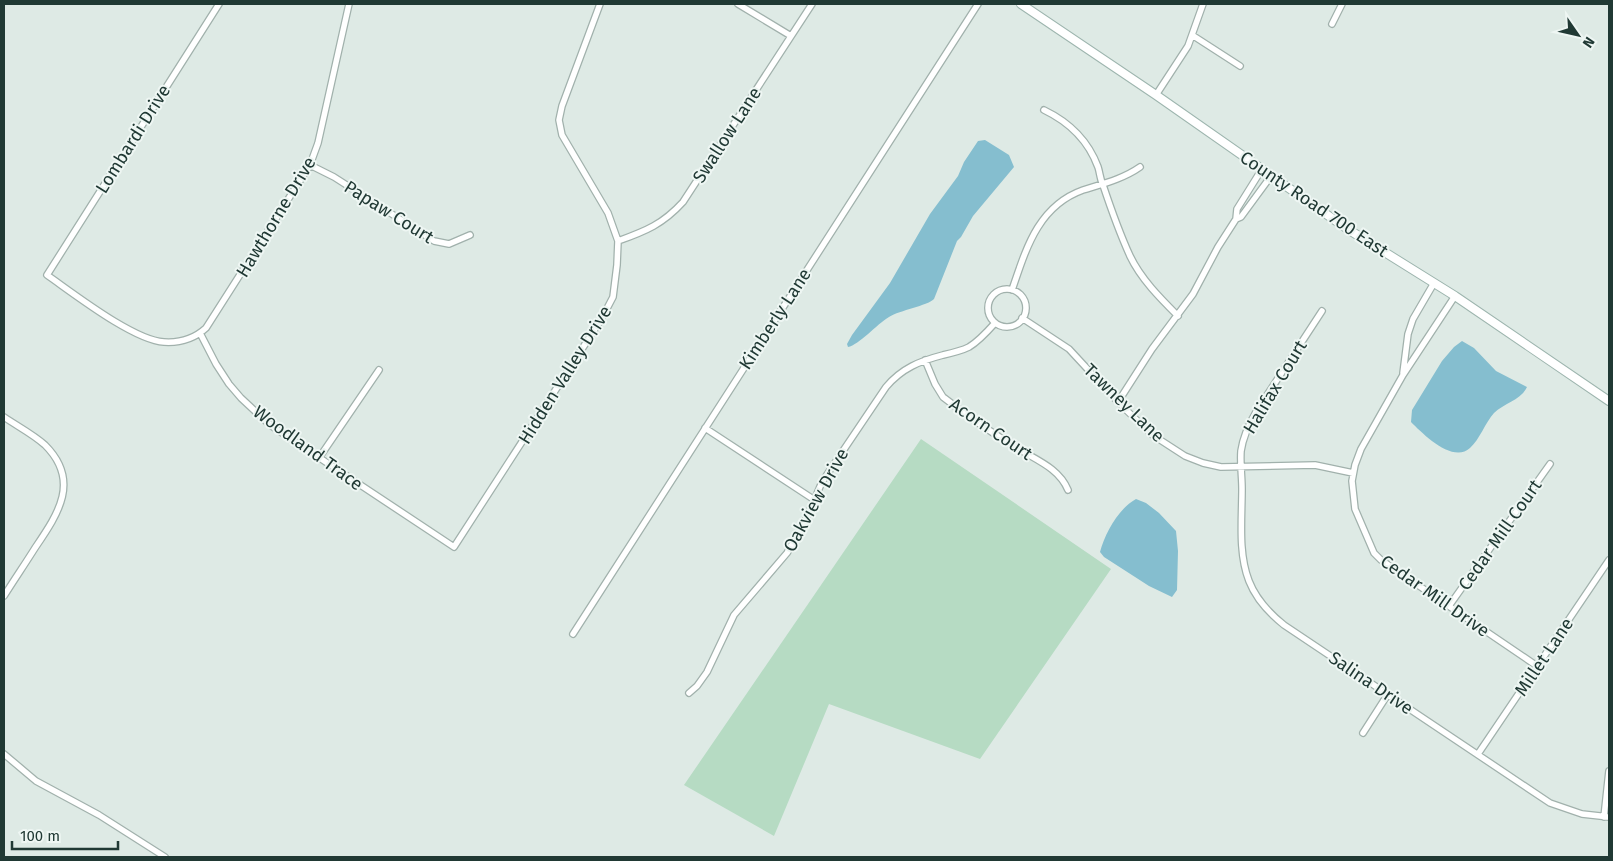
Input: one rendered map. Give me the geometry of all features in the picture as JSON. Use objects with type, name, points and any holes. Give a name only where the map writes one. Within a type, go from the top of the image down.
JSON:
[{"type":"main road","name":"County Road 700 East","points":[[1021,4],[1156,95],[1346,228],[1455,296],[1609,400]]},
{"type":"street","name":"Lombardi Drive","points":[[200,333],[188,340],[163,342],[154,340],[123,326],[46,275],[219,4]]},
{"type":"street","name":"Hawthorne Drive","points":[[200,333],[215,316],[310,165],[318,143],[349,4]]},
{"type":"street","name":"Hidden Valley Drive","points":[[475,516],[602,318],[613,297],[618,265],[618,241],[608,213],[562,135],[559,120],[562,106],[600,4]]},
{"type":"street","points":[[738,4],[791,36]]},
{"type":"street","name":"Swallow Lane","points":[[618,241],[649,230],[672,214],[683,202],[812,4]]},
{"type":"street","name":"Kimberly Lane","points":[[573,634],[978,4]]},
{"type":"street","points":[[1156,95],[1188,46],[1204,4]]},
{"type":"street","points":[[1332,24],[1342,4]]},
{"type":"street","points":[[1192,35],[1240,66]]},
{"type":"street","points":[[1044,110],[1056,116],[1077,132],[1095,160],[1120,232],[1138,270],[1158,296],[1178,316]]},
{"type":"street","name":"Papaw Court","points":[[310,165],[334,177],[434,241],[449,244],[470,235]]},
{"type":"street","points":[[1012,290],[1030,241],[1040,221],[1049,211],[1069,196],[1127,175],[1140,167]]},
{"type":"street","points":[[1118,402],[1152,349],[1193,294],[1218,247],[1236,219],[1237,209],[1262,169]]},
{"type":"street","points":[[1236,219],[1241,217],[1271,176]]},
{"type":"street","points":[[1403,375],[1408,334],[1413,319],[1434,283]]},
{"type":"street","points":[[1012,290],[1017,292],[1026,307],[1022,318],[1012,326],[1006,327],[994,322],[988,312],[990,299],[1000,291],[1012,290]]},
{"type":"street","name":"Cedar Mill Drive","points":[[1455,296],[1403,375],[1361,449],[1353,473],[1352,490],[1355,509],[1374,553],[1389,566],[1537,666]]},
{"type":"street","name":"Halifax Court","points":[[1240,467],[1243,442],[1252,419],[1322,311]]},
{"type":"street","name":"Tawney Lane","points":[[1022,318],[1069,349],[1118,402],[1151,434],[1185,456],[1212,465],[1240,467],[1315,465],[1353,473]]},
{"type":"street","name":"Oakview Drive","points":[[689,693],[697,686],[707,672],[734,615],[788,553],[803,526],[813,499],[831,468],[886,387],[899,373],[910,366],[970,346],[978,341],[994,322]]},
{"type":"street","name":"Woodland Trace","points":[[200,333],[216,364],[241,398],[270,425],[319,458],[454,547],[475,516]]},
{"type":"street","name":"Acorn Court","points":[[925,360],[935,384],[943,396],[1018,449],[1050,467],[1061,478],[1068,490]]},
{"type":"street","points":[[319,458],[379,370]]},
{"type":"street","points":[[4,417],[44,445],[56,459],[62,474],[63,500],[56,517],[4,596]]},
{"type":"street","points":[[705,428],[813,499]]},
{"type":"street","name":"Cedar Mill Court","points":[[1449,606],[1550,464]]},
{"type":"street","name":"Salina Drive","points":[[1240,467],[1244,564],[1248,580],[1260,602],[1271,614],[1284,625],[1550,803],[1571,812],[1606,817]]},
{"type":"street","name":"Millet Lane","points":[[1478,754],[1609,560]]},
{"type":"street","points":[[1363,733],[1388,694]]},
{"type":"street","points":[[4,754],[36,781],[100,815],[160,856]]},
{"type":"street","points":[[1606,817],[1609,771]]},
{"type":"green space","points":[[921,439],[1111,569],[980,759],[829,704],[774,836],[684,785]]},
{"type":"water","points":[[985,140],[1009,155],[1014,167],[973,216],[957,241],[934,299],[926,304],[889,317],[848,347],[847,344],[852,335],[890,283],[930,214],[958,176],[964,162],[978,141]]},
{"type":"water","points":[[1462,341],[1474,348],[1496,371],[1527,387],[1521,395],[1494,413],[1470,448],[1463,452],[1455,452],[1447,450],[1430,440],[1411,422],[1412,410],[1442,361]]},
{"type":"water","points":[[1136,499],[1146,503],[1159,513],[1176,531],[1178,551],[1177,590],[1172,597],[1149,586],[1104,557],[1100,552],[1105,537],[1118,515]]}]
